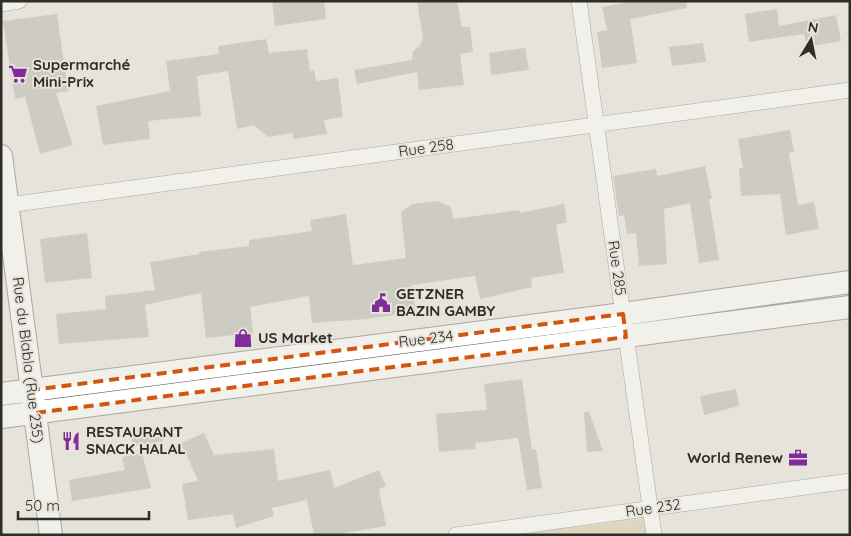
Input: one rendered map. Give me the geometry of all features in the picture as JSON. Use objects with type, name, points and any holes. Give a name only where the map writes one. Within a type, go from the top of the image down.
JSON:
[{"type":"main road","name":"Rue du Blabla (Rue 235)","points":[[1,156],[4,205],[32,390],[50,535]]},
{"type":"main road","name":"Rue 234","points":[[1,394],[623,314],[850,282]]},
{"type":"main road","name":"Rue 234","points":[[1,417],[850,307]]},
{"type":"street","points":[[1,4],[20,1]]},
{"type":"street","name":"Rue 285","points":[[579,1],[654,535]]},
{"type":"street","name":"Rue 258","points":[[4,205],[850,90]]},
{"type":"street","name":"Rue 232","points":[[456,535],[850,481]]},
{"type":"highlighted area","points":[[623,314],[626,337],[35,413],[32,390]]},
{"type":"shaded area","points":[[647,518],[649,535],[511,535]]},
{"type":"building","points":[[272,1],[324,1],[326,19],[275,26]]},
{"type":"building","points":[[417,1],[457,1],[462,27],[470,27],[473,52],[460,54],[464,85],[419,90],[417,72],[357,84],[354,70],[412,60],[413,51],[420,46],[423,38]]},
{"type":"building","points":[[634,1],[686,1],[687,8],[630,19],[637,63],[602,68],[597,32],[607,30],[602,7]]},
{"type":"building","points":[[777,9],[779,26],[836,15],[841,41],[807,47],[804,34],[749,42],[745,14]]},
{"type":"building","points":[[57,14],[68,91],[56,93],[73,145],[40,154],[25,97],[15,99],[3,21]]},
{"type":"building","points":[[266,39],[269,53],[307,49],[310,71],[314,70],[316,81],[338,78],[343,117],[324,120],[327,134],[293,139],[293,133],[268,137],[254,125],[237,129],[228,71],[197,76],[201,116],[148,121],[150,139],[103,145],[96,106],[170,91],[166,61],[219,54],[218,46]]},
{"type":"building","points":[[703,43],[706,62],[672,66],[669,47]]},
{"type":"building","points":[[525,48],[529,70],[491,75],[489,53]]},
{"type":"building","points":[[790,130],[794,152],[789,153],[798,205],[814,202],[819,229],[786,235],[780,194],[741,196],[739,168],[743,168],[738,139]]},
{"type":"building","points":[[705,166],[712,199],[709,199],[719,260],[699,263],[690,203],[664,209],[667,264],[639,266],[636,233],[627,234],[624,215],[619,216],[613,176],[656,169],[657,176]]},
{"type":"building","points":[[438,201],[451,207],[453,219],[520,210],[520,213],[564,204],[567,222],[556,225],[564,273],[531,278],[532,287],[480,299],[475,276],[412,285],[416,312],[366,319],[312,323],[309,296],[250,307],[253,333],[206,338],[201,293],[145,305],[149,337],[59,344],[56,314],[106,309],[105,296],[155,290],[150,262],[199,254],[199,252],[249,246],[249,240],[312,231],[310,220],[346,214],[353,265],[406,258],[401,212],[412,204]]},
{"type":"building","points":[[87,233],[92,278],[45,283],[40,239]]},
{"type":"building","points":[[522,379],[532,450],[536,449],[542,488],[527,490],[518,438],[475,443],[476,449],[439,452],[436,414],[487,410],[484,384]]},
{"type":"building","points":[[736,389],[739,406],[704,415],[700,396]]},
{"type":"building","points":[[584,412],[589,412],[603,451],[587,452]]},
{"type":"building","points":[[161,427],[163,441],[133,446],[131,432]]},
{"type":"building","points":[[204,433],[214,455],[274,449],[278,481],[330,470],[334,488],[379,470],[386,486],[379,489],[386,526],[332,535],[314,535],[307,500],[272,508],[274,516],[236,528],[233,514],[188,520],[182,484],[198,481],[181,443]]},
{"type":"building","points":[[142,453],[151,488],[72,501],[69,480],[125,470],[122,457]]},
{"type":"place","name":"Supermarché Mini-Prix","points":[[18,74]]},
{"type":"place","name":"GETZNER BAZIN GAMBY","points":[[381,303]]},
{"type":"place","name":"US Market","points":[[243,338]]},
{"type":"place","name":"RESTAURANT SNACK HALAL","points":[[71,441]]},
{"type":"place","name":"World Renew","points":[[798,458]]}]
